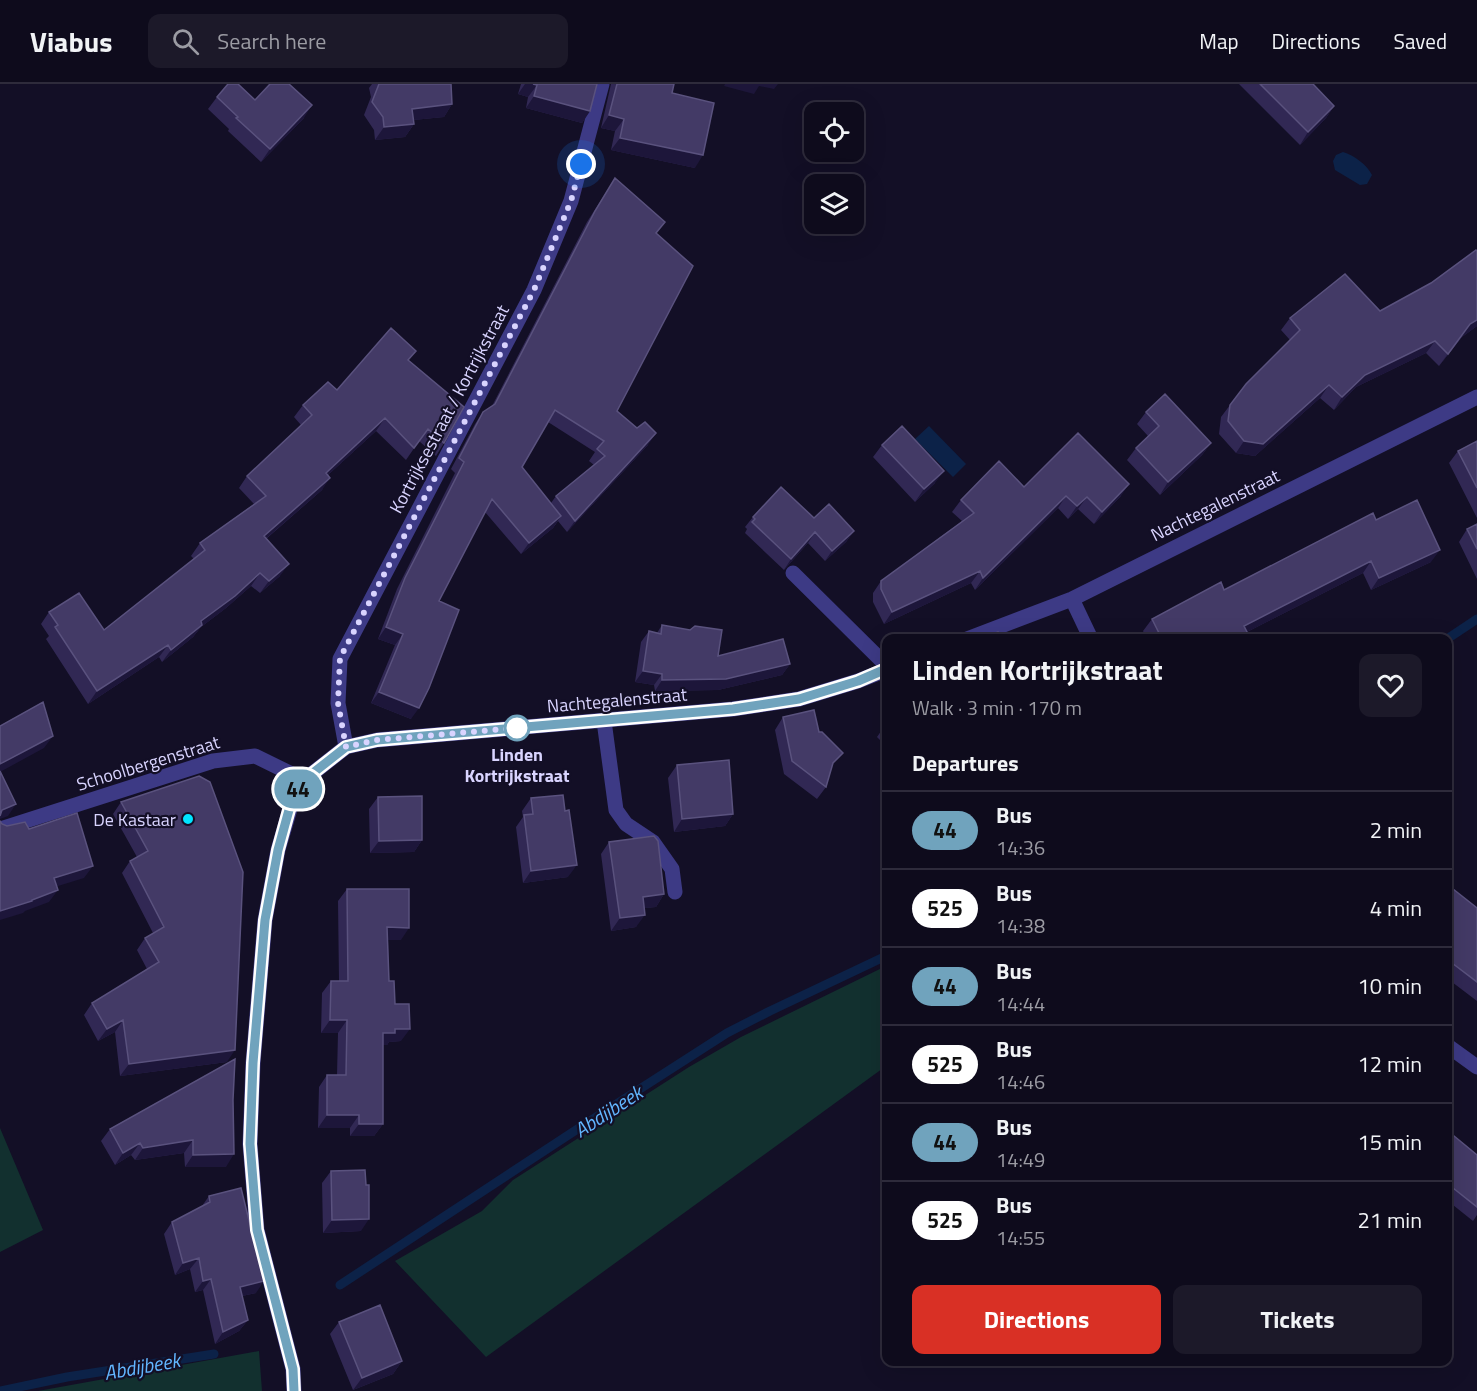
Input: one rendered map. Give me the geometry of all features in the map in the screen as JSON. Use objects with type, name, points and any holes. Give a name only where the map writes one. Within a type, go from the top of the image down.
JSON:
[{"type":"street","name":"Kortrijksestraat / Kortrijkstraat","points":[[346,747],[338,703],[340,658],[534,290],[571,201],[602,84]]},
{"type":"street","name":"Nachtegalenstraat","points":[[980,634],[1072,599],[1477,397]]},
{"type":"street","points":[[793,573],[882,663]]},
{"type":"street","points":[[1072,599],[1088,634]]},
{"type":"street","name":"Nachtegalenstraat","points":[[346,747],[377,740],[733,709],[799,699],[858,681],[882,669]]},
{"type":"street","points":[[604,721],[616,810],[626,824],[653,842],[672,868],[675,892]]},
{"type":"street","points":[[294,1391],[293,1369],[257,1230],[250,1144],[253,1063],[265,920],[278,850],[292,799],[304,780],[346,747]]},
{"type":"street","name":"Schoolbergenstraat","points":[[0,829],[213,760],[255,756],[304,780]]},
{"type":"street","points":[[1452,1049],[1477,1067]]},
{"type":"green space","points":[[882,968],[882,1069],[486,1357],[395,1261],[482,1211],[513,1180],[689,1067],[741,1037]]},
{"type":"green space","points":[[0,1128],[43,1230],[0,1252]]},
{"type":"green space","points":[[259,1351],[262,1391],[38,1391]]},
{"type":"water","points":[[1343,152],[1360,161],[1370,171],[1372,175],[1367,184],[1360,185],[1335,170],[1333,161],[1336,155]]},
{"type":"water","points":[[929,426],[966,464],[953,477],[915,439]]},
{"type":"building","points":[[228,84],[238,84],[255,100],[270,84],[289,84],[312,105],[270,149],[217,97]]},
{"type":"building","points":[[379,84],[451,84],[452,104],[412,109],[414,124],[384,127],[383,117],[372,102]]},
{"type":"building","points":[[533,84],[597,84],[590,111],[534,96],[537,85]]},
{"type":"building","points":[[617,84],[674,84],[672,93],[714,103],[703,155],[620,138],[624,119],[609,115]]},
{"type":"building","points":[[1260,84],[1313,84],[1334,106],[1308,132]]},
{"type":"building","points":[[615,178],[665,222],[656,233],[693,266],[617,411],[637,428],[645,422],[656,433],[575,521],[556,496],[605,456],[597,449],[604,441],[555,410],[522,467],[561,516],[529,543],[492,499],[439,601],[459,610],[419,708],[379,692],[403,634],[386,627],[405,578],[464,462],[459,458],[483,412],[495,404],[595,211]]},
{"type":"building","points":[[1476,250],[1477,320],[1470,324],[1448,354],[1435,341],[1365,375],[1342,397],[1329,385],[1263,444],[1244,441],[1228,421],[1230,405],[1246,384],[1300,330],[1290,318],[1345,274],[1380,311],[1431,283]]},
{"type":"building","points":[[391,328],[416,351],[408,360],[464,407],[444,443],[428,429],[414,448],[385,418],[326,473],[330,478],[264,536],[289,564],[269,581],[260,573],[235,596],[201,621],[202,625],[171,650],[168,645],[97,691],[55,627],[58,625],[49,612],[79,593],[104,630],[205,550],[200,543],[266,496],[247,476],[312,415],[303,405],[328,382],[337,390]]},
{"type":"building","points":[[1165,394],[1211,443],[1168,482],[1136,448],[1159,426],[1146,412]]},
{"type":"building","points":[[902,426],[944,471],[924,489],[882,445]]},
{"type":"building","points":[[1078,433],[1129,484],[1102,512],[1087,497],[1077,506],[1066,496],[983,578],[980,571],[892,612],[881,589],[881,581],[974,513],[961,500],[999,461],[1024,487]]},
{"type":"building","points":[[1477,441],[1477,488],[1458,451]]},
{"type":"building","points":[[781,487],[814,518],[829,504],[854,531],[832,551],[815,532],[791,559],[752,522],[755,519],[753,517]]},
{"type":"building","points":[[1417,500],[1440,550],[1379,578],[1371,561],[1244,626],[1247,632],[1244,634],[1160,634],[1152,619],[1221,582],[1224,590],[1373,513],[1376,520]]},
{"type":"building","points":[[1477,524],[1477,549],[1467,529]]},
{"type":"building","points":[[662,625],[690,630],[695,626],[722,630],[718,656],[783,639],[790,664],[726,679],[662,680],[662,674],[643,671],[649,631],[661,634]]},
{"type":"building","points":[[43,702],[53,736],[0,764],[0,726]]},
{"type":"building","points":[[814,710],[819,732],[822,732],[843,753],[833,763],[826,787],[792,761],[783,717]]},
{"type":"building","points":[[729,760],[733,814],[682,819],[677,765]]},
{"type":"building","points":[[0,771],[16,804],[2,810],[0,816]]},
{"type":"building","points":[[199,776],[210,782],[243,872],[235,1050],[129,1064],[123,1020],[107,1029],[92,1003],[159,962],[145,938],[164,927],[130,861],[148,851],[121,802]]},
{"type":"building","points":[[563,795],[565,811],[569,810],[577,865],[531,871],[524,815],[533,814],[531,798]]},
{"type":"building","points":[[422,796],[422,840],[379,841],[378,797]]},
{"type":"building","points":[[77,813],[93,866],[54,878],[58,890],[0,911],[0,821],[7,826],[25,822],[29,829]]},
{"type":"building","points":[[654,836],[658,841],[664,894],[643,897],[645,915],[620,918],[609,842]]},
{"type":"building","points":[[1452,888],[1477,908],[1477,982],[1452,963]]},
{"type":"building","points":[[347,889],[409,889],[409,928],[387,927],[389,981],[394,981],[395,1004],[409,1004],[410,1029],[395,1029],[395,1033],[383,1033],[383,1124],[359,1124],[359,1115],[327,1115],[327,1075],[346,1075],[347,1020],[330,1020],[331,981],[348,981]]},
{"type":"building","points":[[235,1059],[234,1154],[193,1155],[193,1140],[143,1148],[140,1143],[123,1153],[110,1129]]},
{"type":"building","points":[[1452,1134],[1477,1155],[1477,1207],[1453,1188]]},
{"type":"building","points":[[365,1170],[366,1185],[369,1185],[369,1219],[332,1220],[331,1171]]},
{"type":"building","points":[[241,1188],[264,1281],[240,1287],[248,1320],[223,1332],[211,1279],[203,1281],[199,1258],[183,1263],[172,1222],[210,1202],[209,1196]]},
{"type":"building","points":[[380,1305],[402,1361],[362,1378],[339,1322]]},
{"type":"waterway","name":"Abdijbeek","points":[[1452,636],[1477,619]]},
{"type":"waterway","name":"Abdijbeek","points":[[340,1285],[727,1033],[882,958]]},
{"type":"waterway","name":"Abdijbeek","points":[[0,1391],[67,1377],[214,1354]]},
{"type":"bus line","name":"44","points":[[294,1391],[293,1369],[257,1230],[250,1144],[253,1063],[265,920],[278,850],[292,799],[304,780],[346,747],[377,740],[733,709],[799,699],[858,681],[882,671]]},
{"type":"place","name":"Linden Kortrijkstraat","points":[[517,728]]},
{"type":"place","name":"De Kastaar","points":[[188,819]]},
{"type":"route","points":[[517,728],[377,740],[346,747],[338,703],[340,658],[534,290],[571,201],[581,164]]}]
